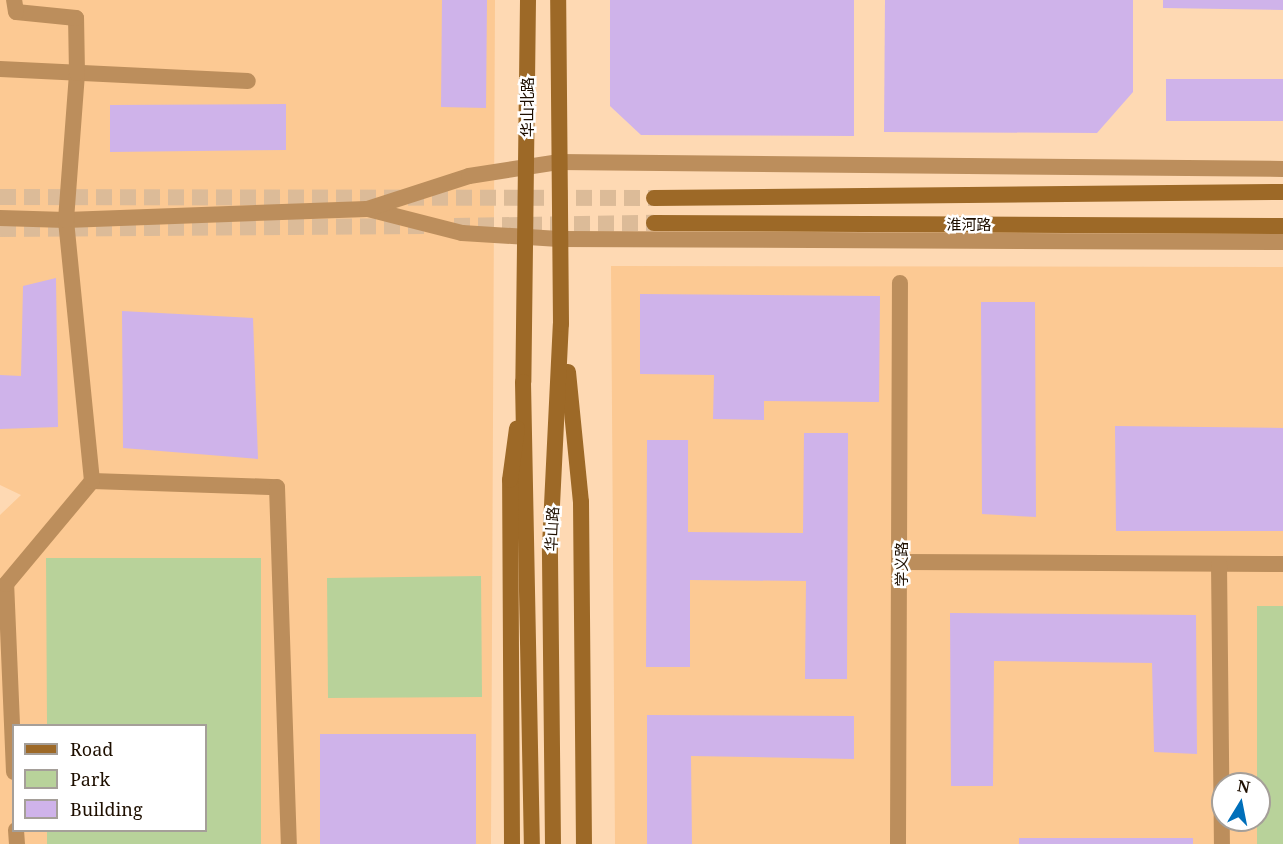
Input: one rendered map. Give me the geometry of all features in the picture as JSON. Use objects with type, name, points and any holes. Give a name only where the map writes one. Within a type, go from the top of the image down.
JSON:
[{"type":"main road","name":"华山北路","points":[[523,382],[528,167],[528,0]]},
{"type":"main road","name":"华山北路","points":[[558,0],[559,214]]},
{"type":"main road","name":"淮河路","points":[[654,198],[1283,192]]},
{"type":"main road","name":"华山路","points":[[553,844],[550,546],[561,324],[559,214]]},
{"type":"main road","name":"淮河路","points":[[654,223],[1283,226]]},
{"type":"main road","points":[[561,324],[575,417],[581,501],[584,844]]},
{"type":"main road","points":[[512,844],[510,480],[523,382]]},
{"type":"main road","points":[[523,382],[532,844]]},
{"type":"street","points":[[12,738],[3,584],[92,481],[66,220],[77,73],[76,18],[16,12],[14,0]]},
{"type":"street","points":[[0,69],[248,81]]},
{"type":"street","points":[[0,218],[66,220],[367,209],[469,176],[558,162],[1283,169]]},
{"type":"street","points":[[367,209],[462,233],[527,238],[1283,242]]},
{"type":"street","name":"学义路","points":[[898,844],[902,562],[900,283]]},
{"type":"street","points":[[92,481],[277,487],[289,844]]},
{"type":"street","points":[[902,562],[1283,564]]},
{"type":"street","points":[[1219,564],[1222,844]]},
{"type":"shaded area","points":[[0,0],[495,0],[491,844],[0,844],[0,515],[21,495],[0,485]]},
{"type":"shaded area","points":[[611,266],[1283,267],[1283,844],[615,844]]},
{"type":"green space","points":[[46,558],[261,558],[261,844],[47,844],[47,832],[207,832],[207,724],[47,724]]},
{"type":"green space","points":[[481,576],[482,697],[328,698],[327,578]]},
{"type":"green space","points":[[1257,606],[1283,606],[1283,844],[1257,844],[1257,832],[1271,832],[1271,772],[1257,772]]},
{"type":"building","points":[[442,0],[487,0],[486,108],[441,107]]},
{"type":"building","points":[[610,0],[854,0],[854,136],[641,135],[610,106]]},
{"type":"building","points":[[885,0],[1133,0],[1133,92],[1097,133],[884,132]]},
{"type":"building","points":[[1163,0],[1283,0],[1283,10],[1163,8]]},
{"type":"building","points":[[1166,79],[1283,79],[1283,121],[1166,121]]},
{"type":"building","points":[[286,104],[286,150],[110,152],[110,105]]},
{"type":"building","points":[[56,278],[58,427],[0,429],[0,375],[21,376],[23,286]]},
{"type":"building","points":[[640,294],[880,296],[879,402],[764,401],[764,420],[713,419],[714,375],[640,374]]},
{"type":"building","points":[[981,302],[1035,302],[1036,517],[982,514]]},
{"type":"building","points":[[122,311],[253,318],[258,459],[123,448]]},
{"type":"building","points":[[1115,426],[1283,428],[1283,531],[1116,531]]},
{"type":"building","points":[[804,433],[848,433],[847,679],[805,679],[806,581],[690,580],[690,667],[646,667],[647,440],[688,440],[688,532],[803,533]]},
{"type":"building","points":[[950,613],[1196,615],[1197,754],[1154,752],[1152,663],[994,661],[993,786],[951,786]]},
{"type":"building","points":[[647,715],[854,716],[854,759],[691,756],[692,844],[647,844]]},
{"type":"building","points":[[320,734],[476,734],[476,844],[320,844]]},
{"type":"building","points":[[1019,838],[1193,838],[1193,844],[1019,844]]},
{"type":"tunnel","points":[[0,197],[654,198]]},
{"type":"tunnel","points":[[454,226],[654,223]]},
{"type":"tunnel","points":[[0,229],[425,226]]}]
